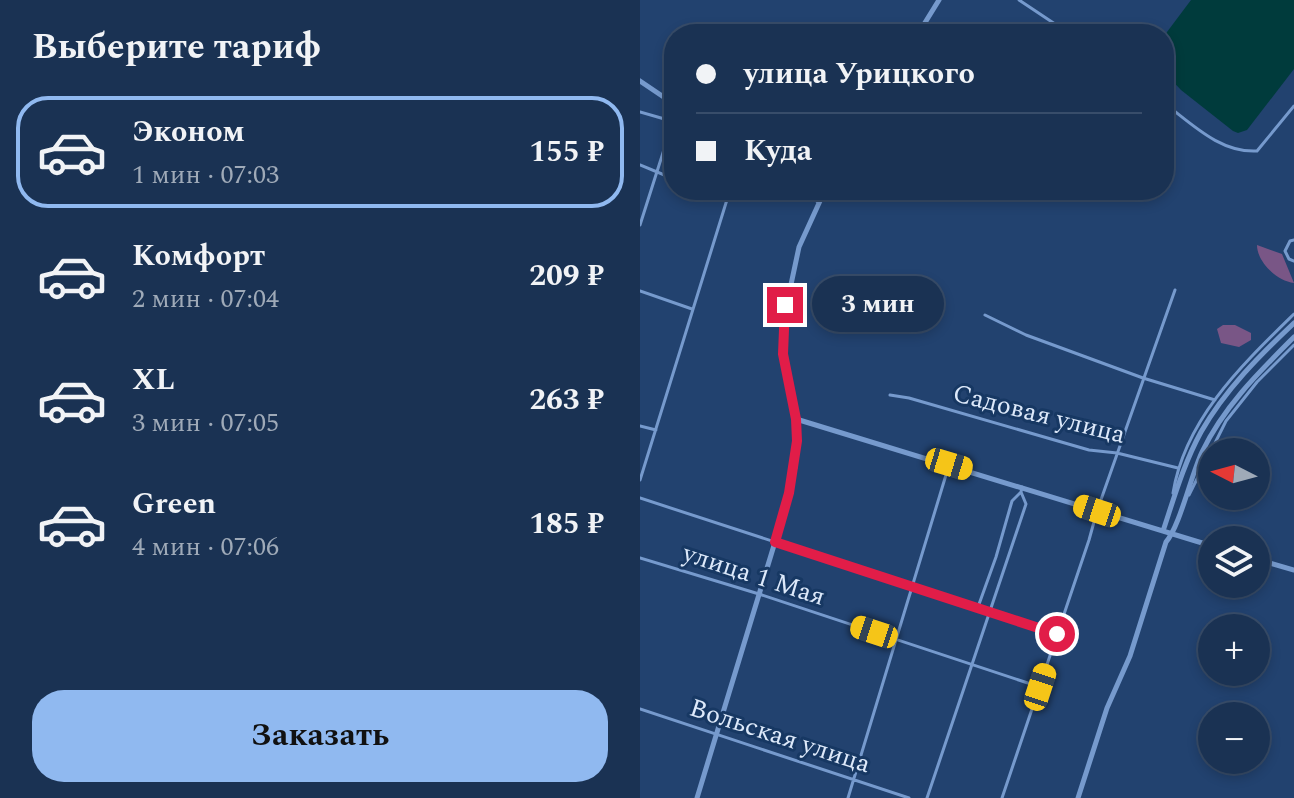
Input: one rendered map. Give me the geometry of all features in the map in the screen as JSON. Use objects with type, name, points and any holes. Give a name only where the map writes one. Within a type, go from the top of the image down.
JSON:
[{"type":"main road","points":[[924,24],[939,0]]},
{"type":"main road","points":[[640,81],[664,99]]},
{"type":"main road","points":[[697,798],[795,467],[796,419],[783,354],[783,322],[799,247],[819,202]]},
{"type":"main road","points":[[1166,542],[1163,531],[1173,501],[1190,454],[1211,415],[1237,381],[1294,323]]},
{"type":"main road","points":[[1078,798],[1107,708],[1130,656],[1166,542],[1173,534],[1203,451],[1222,416],[1248,383],[1294,337]]},
{"type":"main road","points":[[796,419],[1198,542]]},
{"type":"main road","points":[[1270,563],[1294,570]]},
{"type":"street","points":[[1019,0],[1055,24]]},
{"type":"street","points":[[1174,110],[1219,143],[1240,152],[1257,151],[1294,106]]},
{"type":"street","points":[[640,112],[664,119]]},
{"type":"street","points":[[640,225],[664,149]]},
{"type":"street","points":[[640,165],[664,174]]},
{"type":"street","points":[[640,480],[726,200]]},
{"type":"street","points":[[1294,240],[1290,241],[1285,251],[1294,261]]},
{"type":"street","points":[[1002,798],[1097,511],[1175,290]]},
{"type":"street","points":[[640,291],[692,309]]},
{"type":"street","points":[[1173,501],[1178,468],[1198,426],[1241,367],[1294,314]]},
{"type":"street","points":[[985,315],[1026,335],[1143,378],[1215,400]]},
{"type":"street","points":[[1182,504],[1226,421],[1257,382],[1294,345]]},
{"type":"street","name":"Садовая улица","points":[[890,395],[1089,450],[1117,453],[1178,468]]},
{"type":"street","points":[[640,426],[656,430]]},
{"type":"street","points":[[848,798],[949,464]]},
{"type":"street","points":[[978,608],[1012,501],[1021,489]]},
{"type":"street","points":[[927,798],[1026,504],[1021,489]]},
{"type":"street","points":[[640,498],[1057,634]]},
{"type":"street","name":"улица 1 Мая","points":[[640,558],[1040,687]]},
{"type":"street","name":"Вольская улица","points":[[640,709],[909,798]]},
{"type":"shaded area","points":[[1191,0],[1294,0],[1294,69],[1247,130],[1233,131],[1174,83],[1173,24]]},
{"type":"shaded area","points":[[1257,245],[1282,254],[1294,283],[1281,279],[1269,270],[1260,258]]},
{"type":"shaded area","points":[[1223,325],[1235,325],[1251,333],[1251,340],[1239,347],[1221,343],[1217,329]]},
{"type":"route","points":[[785,305],[783,354],[798,433],[795,467],[775,542],[1057,634]]}]
